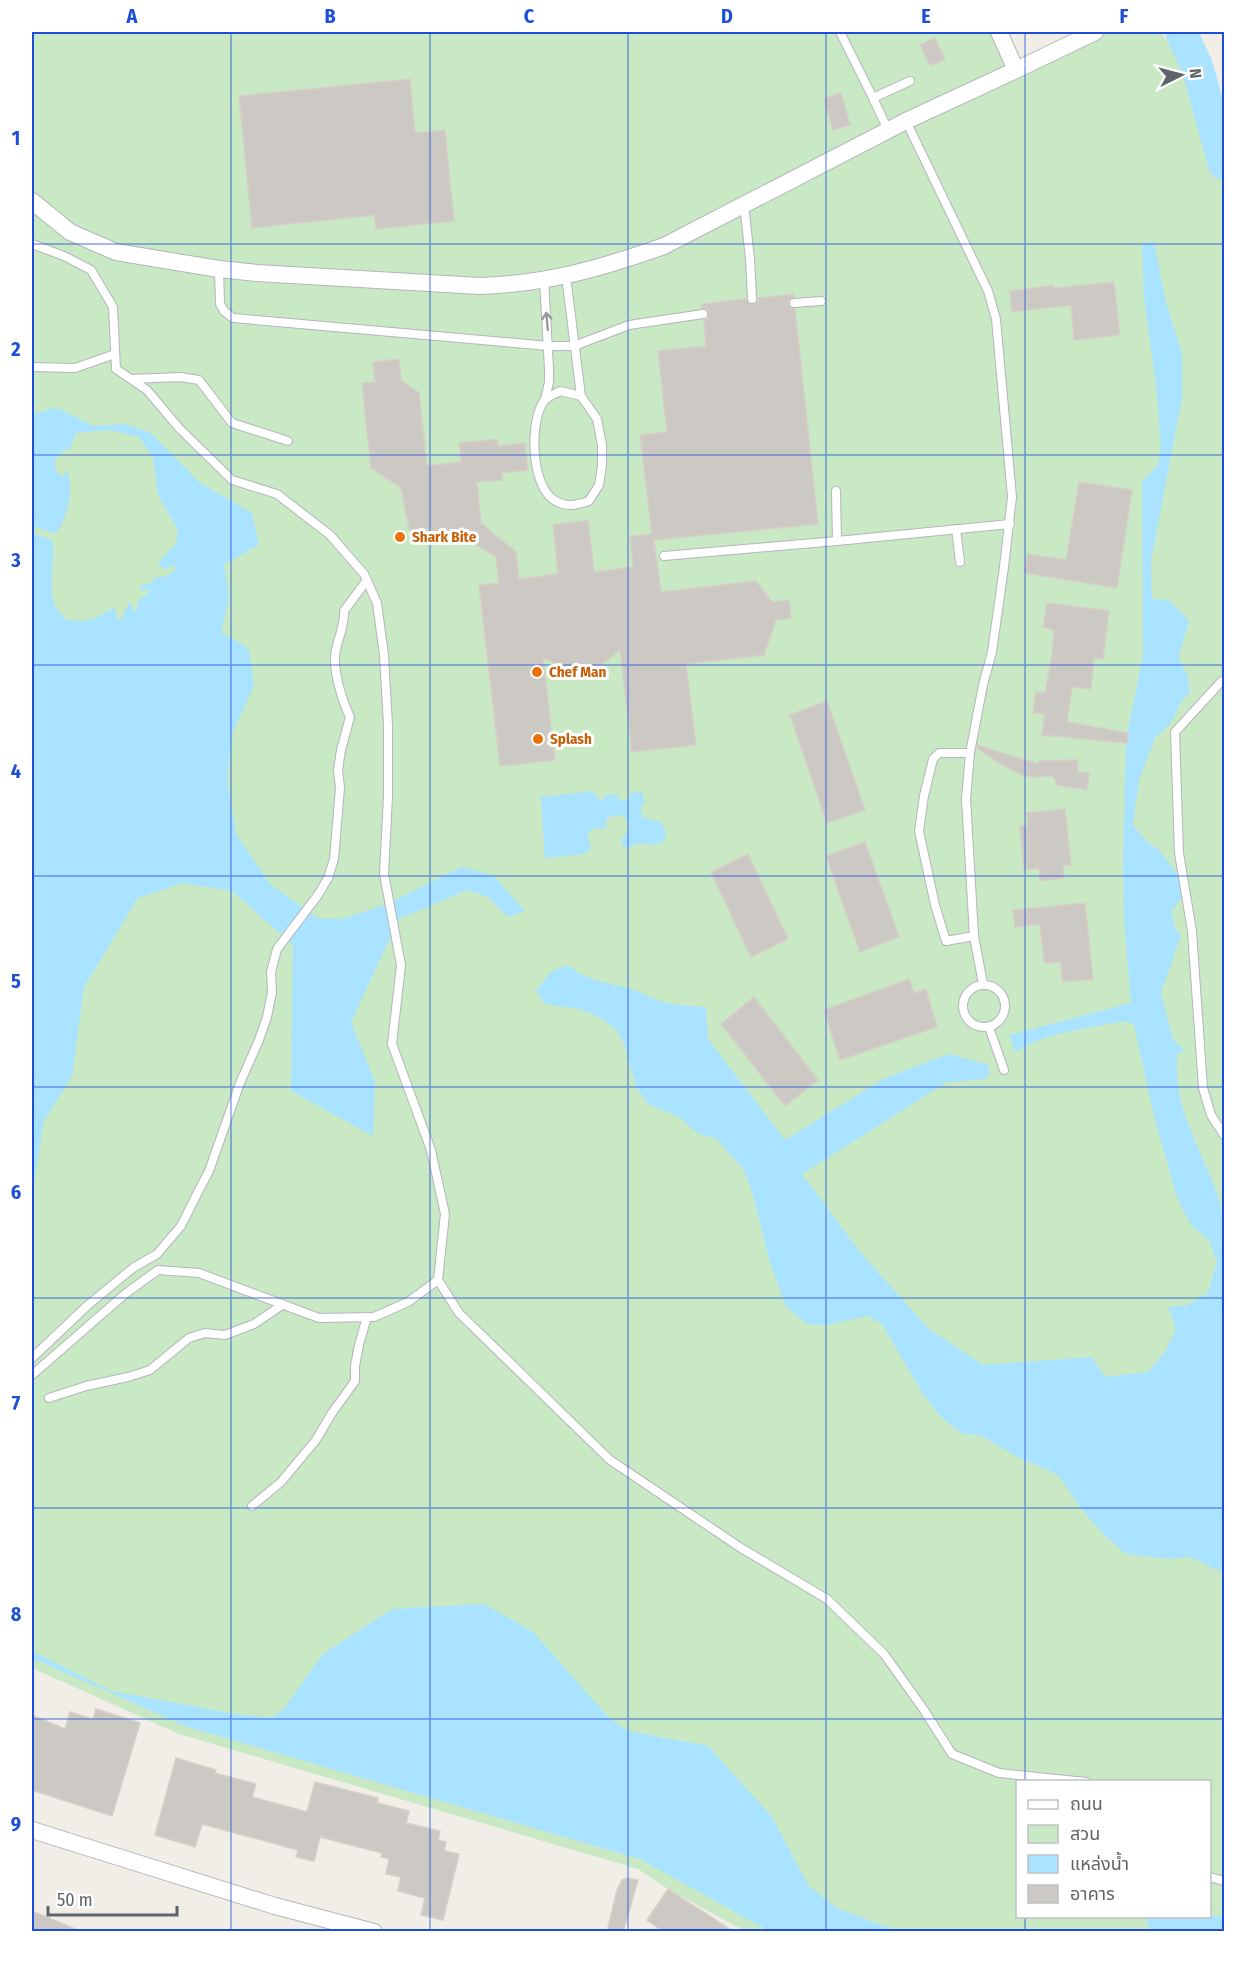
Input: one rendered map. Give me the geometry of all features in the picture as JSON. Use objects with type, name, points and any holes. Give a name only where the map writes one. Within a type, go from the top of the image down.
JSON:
[{"type":"street","points":[[999,32],[1016,70]]},
{"type":"street","points":[[32,201],[70,232],[116,252],[219,269],[480,286],[512,285],[566,276],[625,260],[664,246],[906,121],[1095,32]]},
{"type":"street","points":[[32,1830],[274,1906],[374,1932]]},
{"type":"lane","points":[[840,32],[888,130]]},
{"type":"lane","points":[[873,98],[910,81]]},
{"type":"lane","points":[[906,121],[988,291],[996,319],[1012,485],[1010,524],[992,652],[970,753],[966,799],[974,936],[983,984]]},
{"type":"lane","points":[[744,204],[752,299]]},
{"type":"lane","points":[[32,244],[64,256],[91,270],[113,307],[116,369],[147,390],[179,428],[232,480],[278,494],[330,535],[364,574],[377,603],[384,655],[388,725],[388,796],[384,874],[401,965],[392,1044],[431,1150],[445,1214],[438,1280],[459,1313],[610,1460],[741,1548],[827,1599],[884,1654],[952,1754],[999,1773],[1067,1780]]},
{"type":"lane","points":[[219,269],[220,304],[224,311],[233,318],[549,346],[574,346],[629,325],[703,314]]},
{"type":"lane","points":[[544,279],[549,382],[545,400],[534,424],[535,453],[541,484],[552,500],[570,507],[589,501],[599,485],[602,445],[597,419],[581,396],[566,276]]},
{"type":"lane","points":[[794,303],[821,301]]},
{"type":"lane","points":[[32,367],[75,368],[115,354]]},
{"type":"lane","points":[[132,379],[180,377],[199,380],[232,423],[288,441]]},
{"type":"lane","points":[[545,400],[560,391],[581,396]]},
{"type":"lane","points":[[836,490],[837,541]]},
{"type":"lane","points":[[664,556],[1010,524]]},
{"type":"lane","points":[[956,529],[960,562]]},
{"type":"lane","points":[[32,1358],[133,1268],[157,1254],[181,1226],[209,1171],[240,1083],[260,1040],[272,992],[271,972],[277,949],[318,895],[328,878],[334,859],[340,788],[338,770],[350,717],[335,657],[345,623],[344,611],[367,580]]},
{"type":"lane","points":[[1224,680],[1175,732],[1179,854],[1192,931],[1203,1088],[1211,1115],[1224,1135]]},
{"type":"lane","points":[[970,753],[939,753],[933,759],[919,831],[935,905],[946,941],[974,936]]},
{"type":"lane","points":[[983,984],[998,990],[1005,1005],[1004,1014],[999,1021],[989,1027],[976,1026],[969,1022],[962,1006],[963,998],[968,991],[983,984]]},
{"type":"lane","points":[[989,1027],[1004,1070]]},
{"type":"lane","points":[[32,1375],[125,1294],[158,1270],[199,1273],[319,1318],[374,1317],[408,1302],[438,1280]]},
{"type":"lane","points":[[49,1398],[150,1370],[189,1338],[205,1333],[225,1335],[254,1324],[282,1305]]},
{"type":"lane","points":[[252,1506],[281,1482],[316,1440],[355,1381],[355,1366],[367,1317]]},
{"type":"green space","points":[[32,32],[999,32],[1016,70],[1095,32],[1160,32],[1224,110],[1224,1931],[745,1931],[668,1889],[638,1869],[179,1734],[32,1668]]},
{"type":"water","points":[[1154,242],[1166,303],[1182,353],[1182,398],[1151,560],[1152,599],[1169,600],[1189,621],[1178,657],[1188,677],[1190,693],[1183,699],[1170,724],[1155,738],[1139,780],[1133,825],[1147,842],[1160,851],[1182,881],[1183,896],[1172,911],[1174,927],[1181,935],[1161,993],[1173,1039],[1185,1051],[1178,1053],[1177,1072],[1184,1110],[1213,1182],[1224,1227],[1224,1570],[1214,1569],[1187,1557],[1170,1559],[1126,1554],[1103,1534],[1080,1507],[1059,1476],[1017,1457],[982,1436],[961,1433],[942,1418],[923,1394],[882,1324],[867,1316],[826,1325],[807,1324],[786,1306],[770,1263],[753,1195],[744,1170],[717,1139],[697,1133],[679,1117],[648,1104],[636,1087],[625,1046],[617,1030],[601,1018],[579,1009],[545,1004],[536,991],[552,971],[568,965],[582,975],[667,1003],[706,1007],[708,1039],[785,1140],[885,1078],[949,1054],[988,1065],[990,1073],[985,1079],[947,1082],[802,1174],[860,1252],[929,1329],[983,1365],[1092,1357],[1105,1377],[1148,1372],[1165,1352],[1176,1329],[1168,1307],[1188,1305],[1208,1293],[1217,1262],[1209,1240],[1191,1225],[1177,1197],[1154,1116],[1134,1025],[1125,1021],[1054,1035],[1015,1052],[1009,1035],[1131,1003],[1124,919],[1126,739],[1143,656],[1142,482],[1158,465],[1161,447],[1156,385],[1144,297],[1142,244]]},
{"type":"water","points":[[53,408],[62,410],[93,426],[125,424],[151,433],[200,483],[252,513],[259,545],[224,564],[229,598],[221,632],[249,649],[254,685],[232,734],[227,778],[236,834],[270,884],[317,918],[343,919],[387,904],[462,867],[494,876],[525,911],[508,917],[488,897],[467,890],[399,919],[351,1022],[375,1082],[373,1136],[291,1091],[293,945],[232,891],[182,883],[138,898],[84,987],[72,1076],[44,1121],[32,1195],[32,533],[52,540],[52,591],[56,608],[67,620],[87,621],[116,609],[117,620],[121,620],[130,601],[135,612],[140,599],[149,591],[148,589],[142,591],[141,586],[151,583],[156,577],[165,577],[176,569],[171,565],[168,569],[159,566],[158,563],[176,544],[178,530],[158,495],[153,457],[139,437],[110,430],[76,433],[70,449],[60,453],[55,461],[58,474],[63,477],[65,472],[68,472],[70,488],[66,512],[60,527],[56,534],[32,526],[32,415]]},
{"type":"water","points":[[592,791],[600,800],[603,800],[606,795],[617,794],[617,798],[625,801],[629,799],[631,793],[642,792],[645,804],[641,806],[642,817],[661,823],[666,836],[663,842],[653,845],[640,843],[627,848],[622,845],[622,839],[629,830],[629,823],[623,815],[611,816],[606,820],[606,828],[592,829],[587,835],[591,848],[584,854],[545,858],[541,797]]},
{"type":"water","points":[[484,1604],[533,1632],[608,1717],[628,1731],[708,1746],[772,1817],[808,1885],[837,1908],[897,1931],[769,1931],[640,1859],[188,1727],[32,1658],[32,1651],[111,1691],[270,1718],[283,1710],[323,1654],[392,1609]]},
{"type":"water","points":[[1211,1915],[1224,1917],[1224,1931],[1155,1931],[1148,1926],[1146,1918],[1211,1918]]},
{"type":"building","points":[[935,38],[945,59],[930,66],[920,45]]},
{"type":"building","points":[[410,79],[415,133],[445,130],[454,221],[376,229],[374,215],[252,228],[239,96]]},
{"type":"building","points":[[841,93],[850,125],[833,130],[824,98]]},
{"type":"building","points":[[1114,282],[1120,335],[1074,340],[1071,305],[1012,312],[1010,291],[1053,285],[1053,288]]},
{"type":"building","points":[[794,294],[788,304],[795,309],[818,524],[654,540],[661,592],[756,581],[772,602],[789,600],[791,618],[776,620],[764,655],[686,664],[696,745],[632,752],[620,650],[601,665],[564,667],[543,658],[555,760],[500,766],[479,585],[499,583],[496,557],[467,539],[425,541],[409,529],[401,488],[371,468],[362,383],[375,382],[373,362],[399,359],[401,380],[419,393],[427,466],[461,462],[459,443],[497,439],[498,446],[525,443],[528,470],[502,473],[502,480],[477,482],[481,523],[516,552],[519,579],[558,574],[553,525],[588,520],[594,572],[633,567],[630,536],[652,534],[640,435],[667,432],[658,351],[706,346],[704,320],[709,314],[708,310],[702,308],[702,304],[746,299],[749,304],[753,305],[758,298]]},
{"type":"building","points":[[1079,482],[1132,490],[1117,588],[1024,573],[1027,554],[1066,560]]},
{"type":"building","points":[[1047,603],[1109,611],[1103,659],[1094,658],[1091,689],[1072,687],[1067,722],[1128,733],[1127,743],[1042,735],[1045,714],[1033,713],[1036,692],[1045,693],[1052,655],[1054,630],[1043,627]]},
{"type":"building","points":[[827,701],[865,810],[827,823],[790,715]]},
{"type":"building","points":[[978,745],[1038,764],[1039,761],[1078,760],[1077,771],[1089,773],[1087,790],[1057,785],[1053,776],[1022,775],[977,748]]},
{"type":"building","points":[[1065,809],[1071,865],[1063,866],[1064,878],[1040,881],[1039,868],[1024,870],[1020,826],[1028,825],[1026,813]]},
{"type":"building","points":[[865,842],[899,937],[860,952],[826,856]]},
{"type":"building","points":[[748,854],[788,939],[751,957],[711,872]]},
{"type":"building","points":[[1085,903],[1093,979],[1063,982],[1060,962],[1044,963],[1040,924],[1015,927],[1013,910]]},
{"type":"building","points":[[909,979],[914,993],[926,989],[937,1027],[840,1060],[824,1010]]},
{"type":"building","points":[[754,997],[818,1080],[785,1106],[721,1024]]},
{"type":"building","points":[[96,1709],[140,1723],[112,1816],[32,1790],[32,1715],[65,1729],[70,1712],[93,1719]]},
{"type":"building","points":[[176,1758],[216,1770],[215,1773],[256,1784],[252,1797],[307,1812],[315,1782],[378,1798],[377,1803],[409,1811],[406,1823],[440,1831],[438,1840],[446,1842],[444,1851],[459,1854],[443,1920],[421,1915],[425,1898],[398,1891],[401,1877],[386,1874],[389,1859],[381,1857],[382,1853],[320,1837],[314,1861],[296,1857],[298,1850],[202,1824],[195,1847],[155,1835]]},
{"type":"building","points":[[628,1878],[638,1880],[623,1932],[607,1932],[617,1890],[622,1880]]},
{"type":"building","points":[[668,1889],[734,1932],[664,1932],[647,1920]]},
{"type":"building","points":[[32,1911],[80,1931],[80,1932],[32,1932]]},
{"type":"waterway","points":[[1181,32],[1197,66],[1224,164]]},
{"type":"place","name":"Shark Bite","points":[[400,537]]},
{"type":"place","name":"Chef Man","points":[[537,672]]},
{"type":"place","name":"Splash","points":[[538,739]]}]
